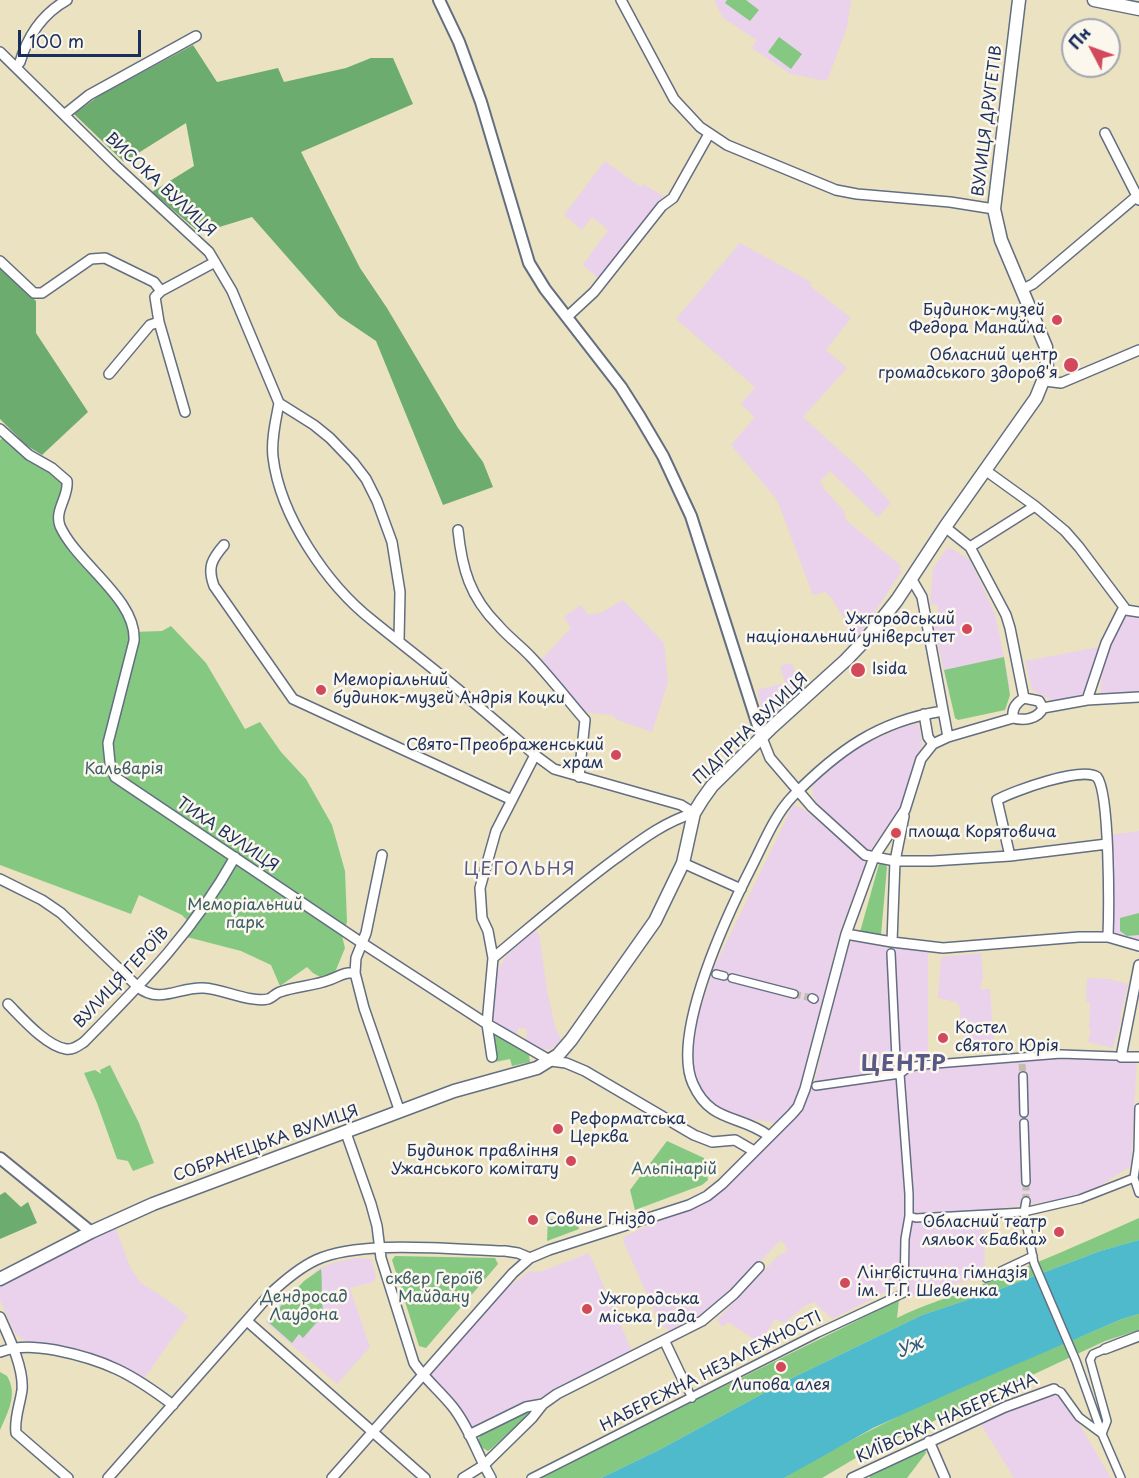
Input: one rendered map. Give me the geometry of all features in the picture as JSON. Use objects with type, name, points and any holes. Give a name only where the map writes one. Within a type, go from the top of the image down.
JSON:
[{"type":"main road","name":"ВУЛИЦЯ ДРУГЕТІВ","points":[[945,527],[1036,398],[1045,381],[1047,371],[1046,347],[1001,240],[994,209],[1019,0]]},
{"type":"main road","points":[[1094,0],[1139,9]]},
{"type":"main road","name":"ПІДГІРНА ВУЛИЦЯ","points":[[551,1061],[572,1040],[644,938],[672,890],[683,863],[694,813],[712,786],[867,638],[897,600],[945,527]]},
{"type":"main road","name":"СОБРАНЕЦЬКА ВУЛИЦЯ","points":[[0,1279],[91,1232],[153,1204],[454,1091],[537,1068],[551,1061]]},
{"type":"street","points":[[16,67],[38,24],[52,9],[67,0]]},
{"type":"street","points":[[439,0],[459,42],[481,102],[524,251],[545,289],[621,387],[681,493],[698,536],[770,758],[812,807],[865,855],[896,861],[932,861],[1107,844]]},
{"type":"street","points":[[621,0],[674,99],[689,117],[709,134],[753,156],[836,190],[857,195],[966,204],[994,209]]},
{"type":"street","points":[[64,115],[89,95],[196,36]]},
{"type":"street","name":"ВИСОКА ВУЛИЦЯ","points":[[0,52],[209,252],[232,291],[279,403]]},
{"type":"street","points":[[1023,289],[1033,284],[1138,198],[1106,133]]},
{"type":"street","points":[[567,317],[594,292],[662,206],[673,198],[709,134]]},
{"type":"street","points":[[0,261],[34,293],[42,293],[91,259],[105,258],[154,282],[161,291]]},
{"type":"street","points":[[185,412],[159,322],[155,297],[161,291],[214,262]]},
{"type":"street","points":[[109,374],[150,326],[159,322]]},
{"type":"street","points":[[1045,381],[1061,383],[1139,350]]},
{"type":"street","points":[[399,640],[400,592],[392,542],[366,479],[330,438],[279,403],[273,449],[284,500],[320,564],[351,601],[554,769],[681,805],[694,813]]},
{"type":"street","name":"ТИХА ВУЛИЦЯ","points":[[0,429],[29,455],[52,468],[67,482],[66,494],[58,517],[60,524],[71,543],[116,597],[133,624],[134,641],[108,743],[110,763],[116,777],[362,943],[487,1024],[551,1061],[566,1063],[585,1071],[694,1135],[712,1142],[735,1140],[754,1151]]},
{"type":"street","points":[[985,470],[1065,531],[1126,610],[1139,612]]},
{"type":"street","points":[[970,547],[1035,506]]},
{"type":"street","points":[[945,527],[970,547],[1010,628],[1024,698]]},
{"type":"street","points":[[458,530],[467,581],[480,606],[538,664],[585,720],[579,777]]},
{"type":"street","points":[[224,545],[213,557],[211,571],[214,586],[293,699],[512,800]]},
{"type":"street","points":[[911,578],[923,602],[948,737]]},
{"type":"street","points":[[1087,700],[1106,643],[1124,607]]},
{"type":"street","points":[[891,942],[896,861],[905,810],[921,759],[933,744],[948,737],[1013,718],[1019,720],[1036,717],[1043,708],[1087,700],[1139,697]]},
{"type":"street","points":[[1013,718],[1012,712],[1017,703],[1024,698],[1039,701],[1043,708]]},
{"type":"street","points":[[769,1136],[745,1122],[728,1118],[710,1107],[694,1086],[689,1068],[690,1038],[706,971],[741,889],[782,812],[799,791],[819,771],[860,739],[889,725],[924,714],[943,711]]},
{"type":"street","points":[[924,714],[928,737],[933,744]]},
{"type":"street","points":[[492,1057],[487,1024],[494,958],[488,931],[482,918],[480,888],[496,831],[535,755]]},
{"type":"street","points":[[1010,855],[997,800],[1046,782],[1074,775],[1094,774],[1100,781],[1104,799],[1108,937]]},
{"type":"street","points":[[332,1478],[422,1375],[530,1258],[689,1205],[716,1190],[792,1114],[800,1102],[846,934],[874,857],[905,810]]},
{"type":"street","points":[[494,958],[583,883],[645,837],[674,819],[694,813]]},
{"type":"street","points":[[382,855],[366,933],[356,958],[355,973],[367,1017],[399,1112]]},
{"type":"street","name":"ВУЛИЦЯ ГЕРОЇВ","points":[[8,1004],[38,1034],[66,1049],[76,1048],[167,956],[192,923],[235,857]]},
{"type":"street","points":[[683,863],[741,889]]},
{"type":"street","points":[[0,879],[42,900],[61,913],[138,987],[156,996],[207,988],[268,999],[278,992],[329,980],[347,972],[355,973]]},
{"type":"street","points":[[846,934],[928,947],[960,948],[1079,937],[1108,937],[1139,946]]},
{"type":"street","points":[[891,953],[896,1056],[900,1074],[908,1162],[909,1216],[916,1218],[1024,1212],[1080,1199],[1134,1178]]},
{"type":"street","points":[[1118,1056],[1139,965]]},
{"type":"street","points":[[724,976],[794,994]]},
{"type":"street","points":[[816,1086],[900,1074],[909,1067],[924,1065],[1022,1060],[1061,1054],[1139,1057]]},
{"type":"street","points":[[1023,1076],[1024,1113]]},
{"type":"street","points":[[1139,1108],[1138,1151],[1134,1178],[1139,1193]]},
{"type":"street","points":[[1024,1123],[1026,1182]]},
{"type":"street","points":[[346,1132],[371,1204],[380,1249],[414,1363],[422,1375],[453,1407],[491,1478]]},
{"type":"street","points":[[0,1158],[91,1232]]},
{"type":"street","points":[[1026,1201],[1024,1212],[1033,1259],[1076,1361],[1102,1434],[1121,1478]]},
{"type":"street","name":"НАБЕРЕЖНА НЕЗАЛЕЖНОСТІ","points":[[531,1478],[904,1293],[905,1239],[909,1216]]},
{"type":"street","points":[[108,1478],[283,1282],[316,1260],[354,1250],[380,1249],[506,1251],[518,1252],[530,1258]]},
{"type":"street","points":[[986,1278],[1033,1259]]},
{"type":"street","points":[[463,1478],[484,1465],[532,1418],[543,1404],[702,1321],[734,1294],[759,1267]]},
{"type":"street","points":[[0,1317],[13,1347],[22,1389],[15,1424],[16,1433],[68,1478]]},
{"type":"street","points":[[247,1321],[425,1478]]},
{"type":"street","points":[[1102,1434],[1107,1420],[1090,1360],[1093,1354],[1139,1336]]},
{"type":"street","points":[[664,1342],[692,1398]]},
{"type":"street","points":[[0,1352],[13,1347],[39,1347],[101,1361],[128,1374],[172,1406]]},
{"type":"street","points":[[1054,1389],[1061,1392],[1079,1417],[1102,1434]]},
{"type":"street","name":"КИЇВСЬКА НАБЕРЕЖНА","points":[[852,1478],[1005,1407],[1054,1389]]},
{"type":"street","points":[[469,1435],[526,1407],[543,1404]]},
{"type":"street","points":[[929,1441],[945,1478]]},
{"type":"shaded area","points":[[714,0],[851,0],[847,27],[827,81],[791,74],[752,48],[757,40],[723,18]]},
{"type":"shaded area","points":[[605,161],[641,187],[643,184],[663,196],[600,280],[583,265],[608,230],[592,217],[582,230],[564,215]]},
{"type":"shaded area","points":[[740,243],[811,282],[810,286],[851,318],[826,350],[847,368],[803,417],[862,471],[891,503],[878,517],[830,471],[820,481],[844,511],[846,520],[901,566],[899,569],[902,571],[856,640],[846,627],[848,624],[830,596],[825,592],[813,595],[777,500],[731,445],[755,417],[741,404],[755,387],[676,319]]},
{"type":"shaded area","name":"Ужгородський національний університет","points":[[947,548],[970,560],[995,614],[1010,687],[950,698],[932,617],[939,616],[937,604],[930,605],[933,568]]},
{"type":"shaded area","points":[[623,600],[664,643],[668,682],[652,732],[618,720],[612,715],[585,712],[541,660],[571,628],[564,617],[581,605],[588,615],[601,613]]},
{"type":"shaded area","points":[[1139,615],[1139,694],[1100,696],[1104,654],[1121,618]]},
{"type":"shaded area","points":[[1099,647],[1083,695],[1054,701],[1032,690],[1025,661]]},
{"type":"shaded area","points":[[792,663],[801,691],[790,697],[784,706],[768,720],[762,711],[757,690],[785,683],[780,666]]},
{"type":"shaded area","points":[[916,724],[919,726],[922,744],[905,802],[869,852],[864,852],[815,801],[812,791],[814,783],[839,759],[902,727]]},
{"type":"shaded area","points":[[793,805],[802,808],[863,858],[865,865],[840,931],[796,1104],[775,1123],[729,1115],[715,1106],[704,1095],[697,1082],[692,1054],[699,1014],[714,968]]},
{"type":"shaded area","points":[[1139,831],[1139,941],[1111,935],[1110,835]]},
{"type":"shaded area","points":[[535,930],[539,934],[547,990],[555,1027],[561,1040],[551,1049],[542,1049],[526,1042],[527,1029],[518,1028],[516,1037],[493,1021],[498,970],[507,955]]},
{"type":"shaded area","points":[[858,941],[928,951],[928,1067],[1048,1057],[1137,1058],[1131,1166],[1098,1187],[1067,1199],[986,1210],[984,1220],[985,1276],[908,1296],[907,1287],[896,1287],[832,1319],[814,1302],[806,1305],[784,1323],[775,1319],[760,1343],[728,1322],[722,1327],[717,1320],[777,1257],[788,1250],[781,1240],[717,1305],[695,1322],[671,1332],[660,1324],[623,1240],[625,1236],[713,1197],[723,1190],[802,1109],[814,1084],[847,947],[851,942]]},
{"type":"shaded area","points":[[981,953],[983,977],[980,989],[990,989],[994,1050],[965,1051],[959,1005],[956,1002],[938,998],[941,957]]},
{"type":"shaded area","points":[[1087,978],[1109,979],[1128,984],[1120,1017],[1122,1018],[1113,1048],[1088,1042],[1091,1030],[1089,1029],[1090,1003],[1086,1001]]},
{"type":"shaded area","points":[[114,1224],[131,1269],[141,1283],[188,1316],[143,1380],[90,1354],[28,1342],[20,1338],[14,1331],[0,1300],[0,1283]]},
{"type":"shaded area","points":[[589,1253],[633,1353],[472,1430],[428,1375],[507,1288],[530,1271],[540,1272]]},
{"type":"shaded area","points":[[357,1258],[371,1259],[376,1277],[373,1282],[350,1288],[370,1347],[337,1384],[265,1322],[292,1292],[318,1269],[336,1262]]},
{"type":"shaded area","points":[[1057,1393],[1064,1398],[1111,1478],[1014,1478],[979,1421],[1028,1400]]},
{"type":"green space","points":[[727,0],[746,0],[759,10],[750,21],[725,3]]},
{"type":"green space","points":[[779,37],[802,54],[791,69],[768,52]]},
{"type":"green space","points":[[193,45],[217,82],[278,68],[284,82],[346,68],[371,58],[393,58],[413,104],[301,152],[360,268],[387,308],[458,428],[483,462],[493,487],[443,505],[376,341],[339,316],[252,217],[200,233],[152,192],[194,166],[186,123],[124,162],[74,114],[100,95]]},
{"type":"green space","points":[[0,267],[36,301],[36,333],[88,412],[42,455],[26,445],[0,419]]},
{"type":"green space","name":"Кальварія","points":[[3,438],[18,451],[62,478],[65,487],[55,516],[96,578],[127,618],[133,632],[162,631],[171,626],[206,663],[245,729],[260,722],[281,752],[306,779],[332,825],[345,871],[347,922],[342,936],[345,948],[336,970],[331,975],[322,978],[307,967],[280,986],[271,965],[241,951],[187,937],[193,926],[182,915],[139,895],[131,914],[0,865],[0,440]]},
{"type":"green space","points":[[1004,657],[1010,695],[1005,710],[958,720],[955,718],[944,670]]},
{"type":"green space","points":[[879,864],[885,864],[887,867],[881,935],[860,932]]},
{"type":"green space","points":[[1139,913],[1139,935],[1127,936],[1120,931],[1120,918]]},
{"type":"green space","points":[[491,1031],[529,1055],[530,1062],[512,1066],[510,1059],[495,1062]]},
{"type":"green space","points":[[110,1065],[139,1123],[154,1163],[133,1171],[128,1161],[117,1159],[84,1073],[95,1070],[101,1074],[100,1070]]},
{"type":"green space","name":"Альпінарій","points":[[667,1141],[704,1158],[708,1180],[702,1185],[635,1210],[630,1190]]},
{"type":"green space","points":[[5,1192],[21,1207],[28,1202],[37,1223],[0,1239],[0,1195]]},
{"type":"green space","points":[[548,1218],[578,1226],[579,1229],[547,1241]]},
{"type":"green space","points":[[1139,1218],[1139,1240],[1100,1251],[1003,1288],[922,1315],[786,1381],[659,1450],[601,1478],[538,1478],[899,1300],[897,1318],[1039,1262]]},
{"type":"green space","name":"сквер Героїв Майдану","points":[[395,1256],[495,1258],[498,1264],[426,1348],[419,1346],[392,1260]]},
{"type":"green space","name":"Дендросад Лаудона","points":[[321,1269],[324,1314],[303,1338],[299,1334],[292,1343],[267,1321],[304,1281]]},
{"type":"green space","points":[[1139,1314],[1139,1330],[1105,1341],[859,1456],[822,1478],[784,1478],[866,1433],[950,1392],[1122,1319]]},
{"type":"green space","points":[[0,1372],[7,1376],[12,1396],[9,1410],[0,1430]]},
{"type":"green space","points":[[527,1411],[529,1415],[492,1448],[488,1451],[481,1447],[478,1440],[481,1434]]},
{"type":"green space","points":[[925,1448],[926,1453],[907,1478],[870,1478],[868,1474]]},
{"type":"water","name":"Уж","points":[[1139,1240],[1139,1314],[1122,1319],[968,1385],[873,1428],[784,1478],[601,1478],[659,1450],[786,1381],[922,1315],[1003,1288],[1100,1251]]},
{"type":"tunnel","points":[[794,994],[812,998]]},
{"type":"tunnel","points":[[1022,1064],[1023,1076]]},
{"type":"tunnel","points":[[1026,1182],[1026,1201]]},
{"type":"place","name":"Будинок-музей Федора Манайла","points":[[1057,320]]},
{"type":"place","name":"Обласний центр громадського здоров'я","points":[[1071,365]]},
{"type":"place","name":"Ужгородський національний університет","points":[[967,629]]},
{"type":"place","name":"Isida","points":[[858,670]]},
{"type":"place","name":"Меморіальний будинок-музей Андрія Коцки","points":[[321,690]]},
{"type":"place","name":"Свято-Преображенський храм","points":[[616,755]]},
{"type":"place","name":"площа Корятовича","points":[[896,833]]},
{"type":"place","name":"Костел святого Юрія","points":[[943,1038]]},
{"type":"place","name":"Реформатська Церква","points":[[558,1129]]},
{"type":"place","name":"Будинок правління Ужанського комітату","points":[[571,1161]]},
{"type":"place","name":"Совине Гніздо","points":[[533,1220]]},
{"type":"place","name":"Обласний театр ляльок «Бавка»","points":[[1059,1232]]},
{"type":"place","name":"Лінгвістична гімназія ім. Т.Г. Шевченка","points":[[845,1283]]},
{"type":"place","name":"Ужгородська міська рада","points":[[587,1309]]},
{"type":"place","name":"Липова алея","points":[[781,1367]]},
{"type":"district","name":"ЦЕГОЛЬНЯ","points":[[520,870]]},
{"type":"district","name":"ЦЕНТР","points":[[904,1065]]},
{"type":"park label","name":"Меморіальний парк","points":[[245,915]]}]
